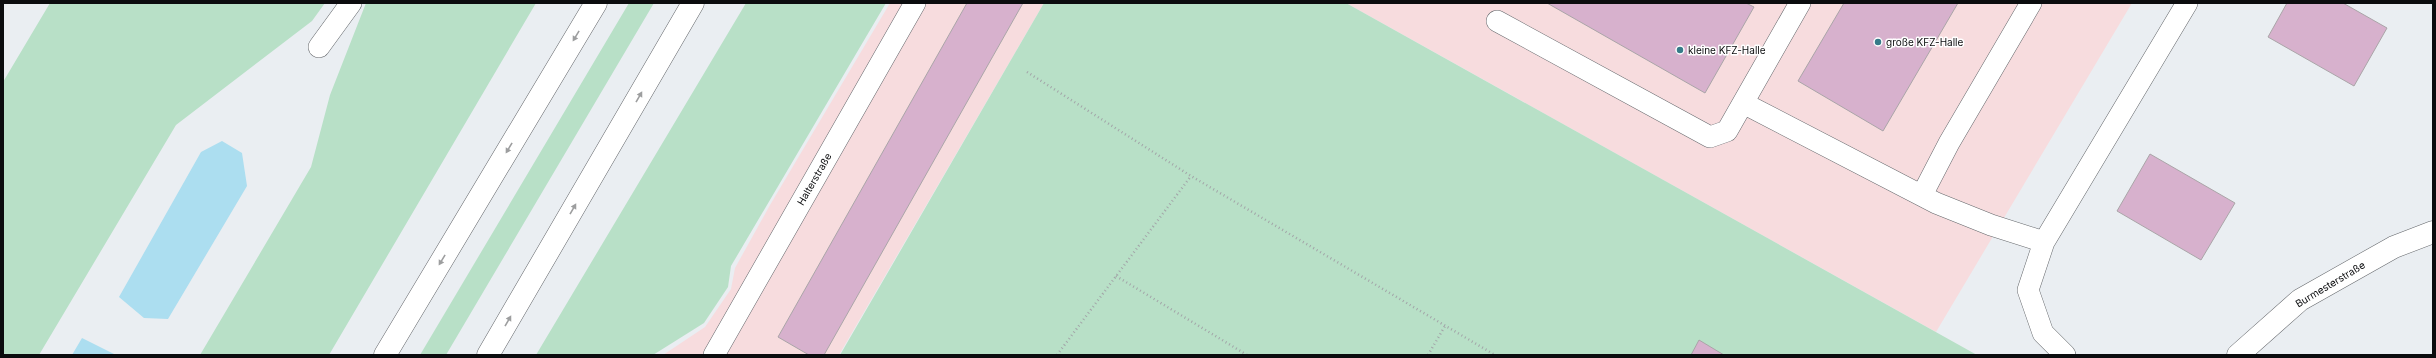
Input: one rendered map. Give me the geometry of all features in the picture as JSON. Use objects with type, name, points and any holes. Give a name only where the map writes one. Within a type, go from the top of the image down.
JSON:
[{"type":"main road","points":[[385,355],[596,3]]},
{"type":"main road","points":[[488,355],[694,3]]},
{"type":"main road","name":"Burmesterstraße","points":[[2238,355],[2300,300],[2394,247],[2433,232]]},
{"type":"lane","points":[[319,48],[351,3]]},
{"type":"lane","name":"Halterstraße","points":[[714,355],[915,3]]},
{"type":"lane","points":[[1497,21],[1710,137],[1727,131],[1800,3]]},
{"type":"lane","points":[[1922,195],[1949,143],[2031,3]]},
{"type":"lane","points":[[2065,355],[2043,333],[2028,290],[2044,242],[2187,3]]},
{"type":"lane","points":[[1743,103],[1922,195],[1991,225],[2044,242]]},
{"type":"path","points":[[1027,72],[1191,176],[1495,355]]},
{"type":"path","points":[[1057,355],[1191,176]]},
{"type":"path","points":[[1116,276],[1247,355]]},
{"type":"path","points":[[1428,355],[1445,326]]},
{"type":"shaded area","points":[[890,3],[1044,3],[839,355],[663,355],[705,327],[731,289],[735,268],[770,205]]},
{"type":"shaded area","points":[[1346,3],[2132,3],[1936,332]]},
{"type":"green space","points":[[50,3],[325,3],[312,21],[176,125],[39,355],[3,355],[3,82]]},
{"type":"green space","points":[[366,3],[536,3],[329,355],[200,355],[311,167],[330,95]]},
{"type":"green space","points":[[629,3],[654,3],[446,355],[420,355]]},
{"type":"green space","points":[[746,3],[886,3],[731,266],[728,287],[704,323],[653,355],[536,355]]},
{"type":"green space","points":[[1044,3],[1346,3],[1977,355],[840,355]]},
{"type":"water","points":[[222,141],[242,153],[247,186],[168,319],[144,318],[119,297],[201,152]]},
{"type":"water","points":[[82,338],[116,355],[72,355]]},
{"type":"building","points":[[967,3],[1023,3],[824,355],[809,355],[778,337]]},
{"type":"building","name":"kleine KFZ-Halle","points":[[1547,3],[1746,3],[1754,7],[1705,93]]},
{"type":"building","name":"große KFZ-Halle","points":[[1844,3],[1958,3],[1883,131],[1798,81]]},
{"type":"building","points":[[2287,3],[2343,3],[2387,28],[2354,86],[2268,37]]},
{"type":"building","points":[[2150,154],[2235,203],[2201,260],[2117,211]]},
{"type":"building","points":[[1699,340],[1724,355],[1691,355]]},
{"type":"place","name":"große KFZ-Halle","points":[[1878,42]]},
{"type":"place","name":"kleine KFZ-Halle","points":[[1680,50]]}]
